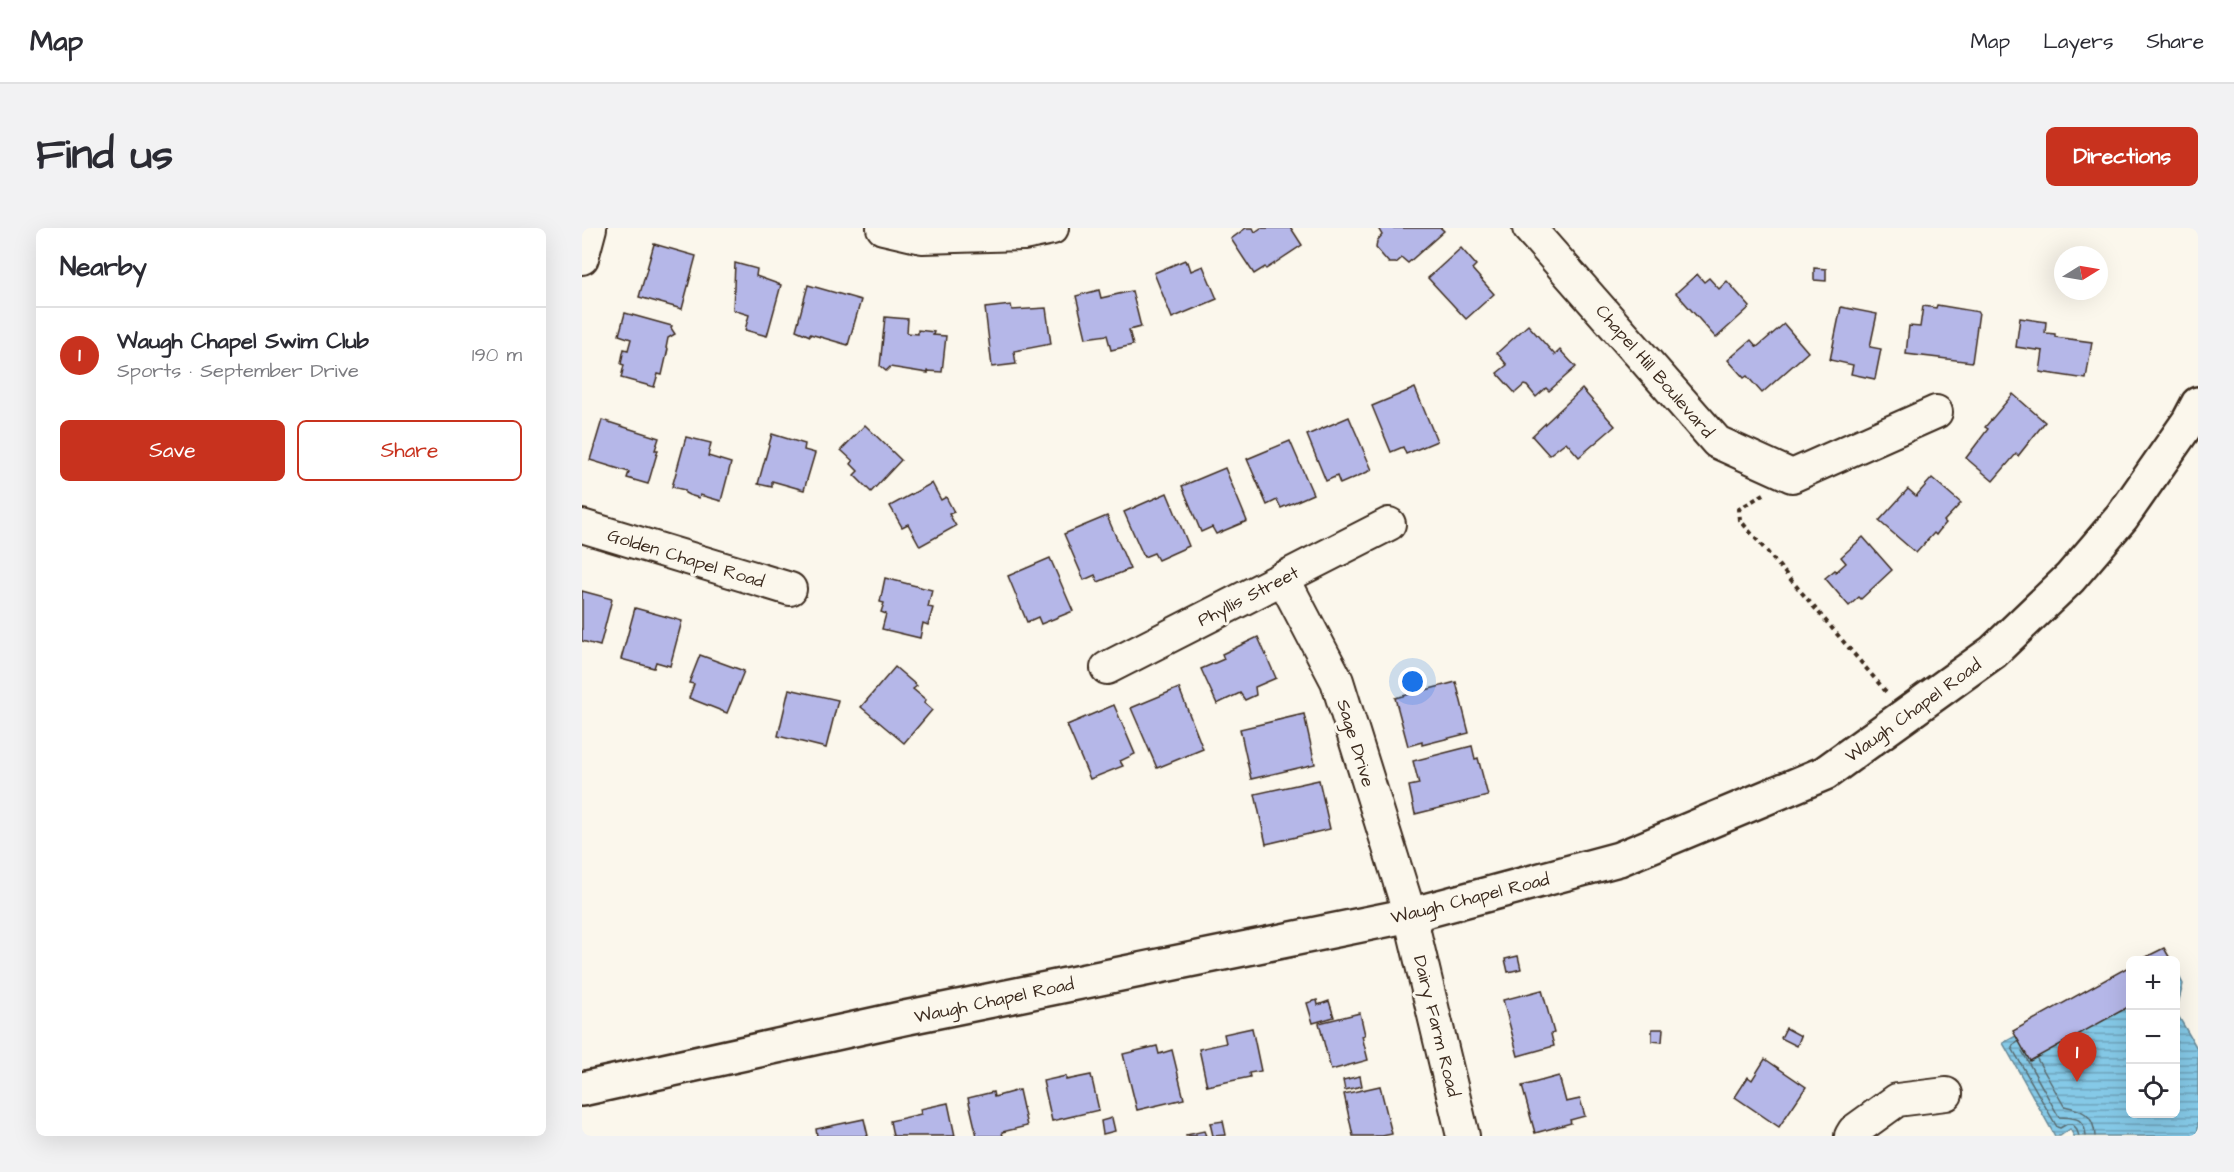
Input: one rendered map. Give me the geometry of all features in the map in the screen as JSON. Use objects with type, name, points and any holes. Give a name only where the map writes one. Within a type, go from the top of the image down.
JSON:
[{"type":"main road","name":"Waugh Chapel Road","points":[[582,1089],[904,1018],[1410,915],[1619,859],[1825,773],[1993,652],[2070,578],[2122,517],[2189,421],[2198,404]]},
{"type":"street","points":[[582,258],[590,228]]},
{"type":"street","points":[[883,228],[922,237],[1023,234],[1052,228]]},
{"type":"street","name":"Chapel Hill Boulevard","points":[[1529,228],[1717,442],[1792,476]]},
{"type":"street","points":[[1792,476],[1936,412]]},
{"type":"street","name":"Phyllis Street","points":[[1107,668],[1389,524]]},
{"type":"street","name":"Golden Chapel Road","points":[[582,526],[790,589]]},
{"type":"street","name":"Sage Drive","points":[[1283,578],[1337,681],[1410,915]]},
{"type":"street","name":"Dairy Farm Road","points":[[1410,915],[1463,1136]]},
{"type":"street","points":[[1851,1136],[1854,1131],[1897,1100],[1946,1094]]},
{"type":"path","points":[[1792,476],[1739,509],[1740,520],[1906,715]]},
{"type":"water","points":[[2126,975],[2126,1118],[2180,1118],[2180,1019],[2198,1050],[2198,1136],[2074,1136],[2070,1129],[2060,1136],[2055,1136],[2003,1043]]},
{"type":"water","points":[[2180,978],[2183,984],[2180,996]]},
{"type":"building","points":[[1246,228],[1253,228],[1255,232],[1261,228],[1291,228],[1302,245],[1266,269],[1265,267],[1254,274],[1231,239]]},
{"type":"building","points":[[1378,228],[1441,228],[1444,231],[1408,263],[1402,258],[1396,263],[1389,263],[1376,248],[1377,241],[1382,235]]},
{"type":"building","points":[[654,244],[696,256],[682,309],[639,297]]},
{"type":"building","points":[[1461,248],[1476,265],[1472,269],[1494,294],[1466,319],[1428,278]]},
{"type":"building","points":[[1185,260],[1191,271],[1203,266],[1217,299],[1172,318],[1154,273]]},
{"type":"building","points":[[735,263],[757,269],[756,276],[781,285],[767,336],[745,330],[749,315],[733,310]]},
{"type":"building","points":[[1814,268],[1826,269],[1826,281],[1814,280]]},
{"type":"building","points":[[1697,274],[1704,282],[1709,278],[1719,289],[1727,281],[1750,307],[1716,338],[1676,293]]},
{"type":"building","points":[[808,285],[861,300],[848,345],[810,334],[810,336],[796,330]]},
{"type":"building","points":[[1099,290],[1101,298],[1132,291],[1141,327],[1129,330],[1133,345],[1111,350],[1107,335],[1086,338],[1076,296]]},
{"type":"building","points":[[1011,305],[1012,310],[1046,308],[1051,344],[1014,351],[1016,364],[992,367],[985,308]]},
{"type":"building","points":[[1937,305],[1979,312],[1972,362],[1906,354],[1909,326],[1920,327],[1923,306],[1936,308]]},
{"type":"building","points":[[1841,307],[1877,314],[1870,347],[1881,349],[1875,379],[1851,374],[1853,365],[1830,360]]},
{"type":"building","points":[[625,313],[672,326],[675,334],[668,338],[662,375],[658,374],[654,387],[621,378],[624,349],[628,350],[631,339],[619,335]]},
{"type":"building","points":[[885,317],[908,319],[907,333],[918,334],[918,330],[946,336],[942,372],[928,371],[928,373],[890,367],[886,371],[880,366]]},
{"type":"building","points":[[2020,318],[2046,322],[2045,333],[2055,334],[2055,337],[2092,342],[2086,379],[2040,372],[2043,351],[2016,347]]},
{"type":"building","points":[[1784,324],[1808,352],[1762,393],[1728,360],[1751,340],[1757,347]]},
{"type":"building","points":[[1528,325],[1555,355],[1560,350],[1576,367],[1549,391],[1546,388],[1536,397],[1524,385],[1515,393],[1497,373],[1507,365],[1497,353]]},
{"type":"building","points":[[1415,388],[1437,441],[1406,454],[1403,447],[1391,452],[1372,406]]},
{"type":"building","points":[[1582,389],[1615,426],[1579,457],[1566,442],[1549,455],[1532,436]]},
{"type":"building","points":[[2013,394],[2045,422],[2018,456],[2016,454],[1993,481],[1966,458],[1988,429],[1985,427]]},
{"type":"building","points":[[1349,417],[1372,470],[1340,484],[1337,476],[1326,481],[1307,435]]},
{"type":"building","points":[[602,420],[659,438],[655,450],[658,450],[648,484],[627,478],[629,472],[590,460]]},
{"type":"building","points":[[865,425],[901,460],[871,492],[854,475],[858,471],[851,464],[853,461],[841,450]]},
{"type":"building","points":[[772,434],[805,444],[804,450],[815,453],[804,490],[772,481],[772,487],[758,484]]},
{"type":"building","points":[[686,437],[711,443],[708,456],[731,463],[721,501],[700,495],[699,498],[685,493],[685,490],[672,487]]},
{"type":"building","points":[[1290,441],[1313,494],[1281,508],[1277,500],[1267,505],[1247,459]]},
{"type":"building","points":[[1225,468],[1247,521],[1216,534],[1212,527],[1201,532],[1182,486]]},
{"type":"building","points":[[1932,478],[1961,503],[1944,521],[1946,523],[1936,535],[1934,533],[1916,553],[1879,521],[1908,489],[1916,496]]},
{"type":"building","points":[[932,483],[941,500],[946,497],[954,512],[949,514],[956,526],[920,546],[908,524],[902,527],[890,506]]},
{"type":"building","points":[[1167,493],[1189,546],[1158,560],[1154,553],[1144,557],[1124,512]]},
{"type":"building","points":[[1107,516],[1130,569],[1098,582],[1095,575],[1084,580],[1064,534]]},
{"type":"building","points":[[1863,537],[1892,570],[1861,599],[1859,597],[1849,606],[1825,578],[1846,563],[1841,557]]},
{"type":"building","points":[[1050,558],[1073,611],[1041,624],[1038,617],[1027,622],[1008,576]]},
{"type":"building","points":[[885,578],[932,590],[928,607],[933,608],[928,625],[923,623],[920,638],[882,629],[886,614],[881,612],[884,603],[880,602]]},
{"type":"building","points":[[582,591],[612,599],[600,646],[582,641]]},
{"type":"building","points":[[635,608],[682,621],[670,666],[656,662],[654,668],[621,659]]},
{"type":"building","points":[[1258,637],[1276,678],[1255,687],[1256,695],[1245,700],[1240,693],[1217,704],[1201,669],[1224,659],[1222,654]]},
{"type":"building","points":[[700,655],[744,671],[727,713],[689,698],[694,684],[689,683]]},
{"type":"building","points":[[895,667],[917,686],[913,689],[926,700],[924,703],[932,710],[904,743],[861,707]]},
{"type":"building","points":[[1456,682],[1469,733],[1422,745],[1422,742],[1408,746],[1395,698]]},
{"type":"building","points":[[1179,688],[1203,749],[1157,768],[1131,708]]},
{"type":"building","points":[[789,689],[838,700],[826,748],[778,736]]},
{"type":"building","points":[[1114,705],[1135,754],[1120,761],[1123,766],[1090,779],[1067,725]]},
{"type":"building","points":[[1304,714],[1315,764],[1251,779],[1240,729]]},
{"type":"building","points":[[1472,746],[1475,759],[1478,758],[1488,796],[1415,814],[1409,786],[1419,784],[1413,761]]},
{"type":"building","points":[[1319,780],[1330,829],[1266,844],[1255,794]]},
{"type":"building","points":[[2164,948],[2169,956],[2148,956]]},
{"type":"building","points":[[1518,956],[1521,969],[1508,972],[1505,959]]},
{"type":"building","points":[[2126,968],[2126,1008],[2030,1061],[2013,1031]]},
{"type":"building","points":[[1542,990],[1554,1033],[1551,1034],[1554,1046],[1518,1056],[1503,1000]]},
{"type":"building","points":[[1317,1000],[1318,1005],[1329,1001],[1334,1017],[1313,1023],[1307,1003]]},
{"type":"building","points":[[1360,1013],[1365,1035],[1362,1036],[1368,1060],[1331,1070],[1319,1023]]},
{"type":"building","points":[[1252,1028],[1261,1071],[1249,1073],[1250,1077],[1207,1086],[1199,1049],[1226,1043],[1224,1034]]},
{"type":"building","points":[[1786,1028],[1801,1036],[1797,1046],[1781,1038]]},
{"type":"building","points":[[1652,1029],[1663,1029],[1662,1042],[1652,1041]]},
{"type":"building","points":[[1157,1046],[1159,1054],[1172,1050],[1184,1099],[1137,1110],[1123,1054]]},
{"type":"building","points":[[1765,1059],[1806,1087],[1779,1127],[1735,1097],[1748,1077],[1752,1080]]},
{"type":"building","points":[[1091,1075],[1099,1110],[1052,1121],[1043,1081],[1066,1076],[1066,1080]]},
{"type":"building","points":[[1360,1076],[1362,1086],[1345,1090],[1343,1080]]},
{"type":"building","points":[[1559,1076],[1566,1102],[1580,1099],[1585,1116],[1570,1120],[1571,1123],[1535,1133],[1522,1086]]},
{"type":"building","points":[[1380,1086],[1392,1134],[1353,1136],[1344,1094]]},
{"type":"building","points":[[1019,1090],[1027,1126],[1002,1132],[1003,1136],[977,1136],[968,1098],[993,1092],[994,1097]]},
{"type":"building","points":[[948,1103],[955,1136],[893,1136],[890,1121],[921,1114],[920,1109]]},
{"type":"building","points":[[1112,1118],[1115,1131],[1103,1134],[1101,1121]]},
{"type":"building","points":[[864,1119],[868,1136],[817,1136],[816,1129]]},
{"type":"building","points":[[1223,1121],[1226,1135],[1213,1136],[1210,1123]]},
{"type":"building","points":[[1204,1131],[1206,1136],[1186,1136],[1186,1135]]},
{"type":"place","name":"Waugh Chapel Swim Club","points":[[2077,1082]]}]
